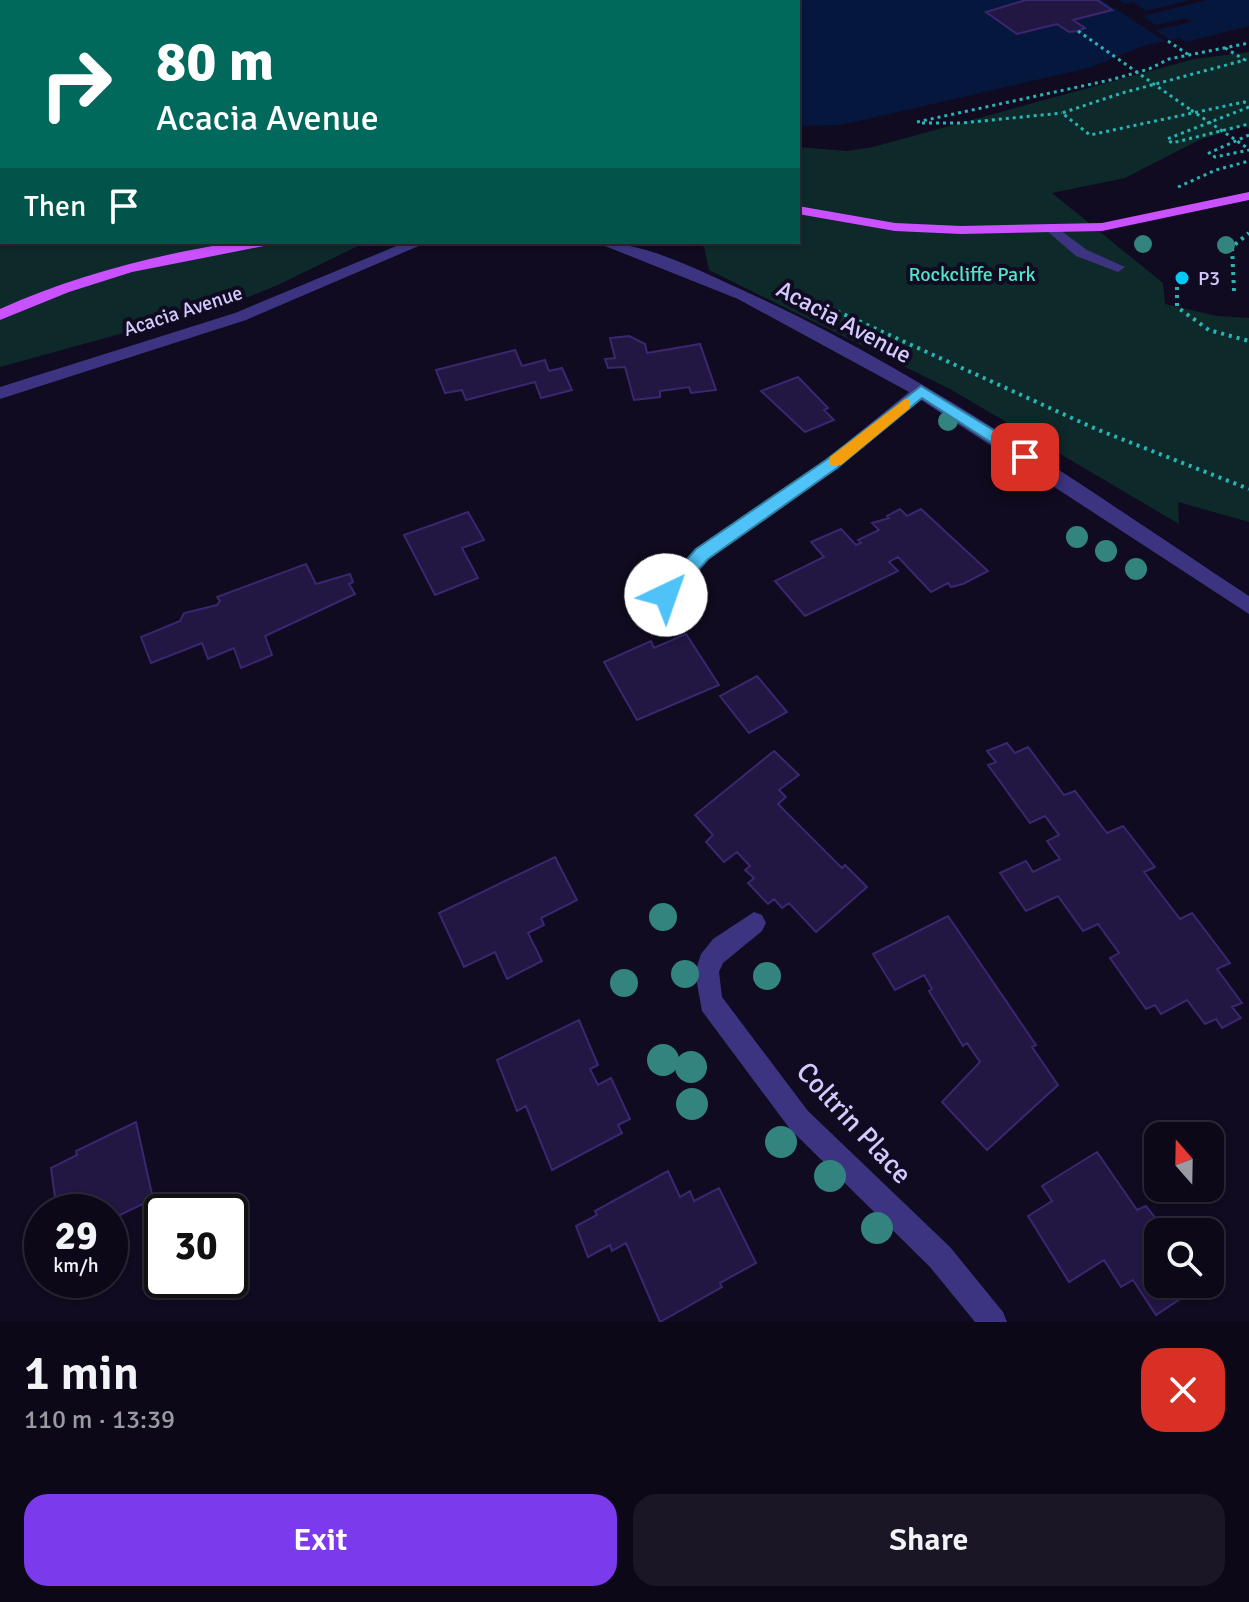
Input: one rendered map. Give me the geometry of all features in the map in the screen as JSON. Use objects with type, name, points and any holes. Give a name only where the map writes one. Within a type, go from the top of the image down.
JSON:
[{"type":"main road","points":[[800,210],[895,227],[961,230],[1102,227],[1249,196]]},
{"type":"main road","points":[[0,315],[42,296],[116,271],[192,253],[251,244]]},
{"type":"street","points":[[1052,228],[1066,244],[1082,254],[1118,267]]},
{"type":"street","name":"Acacia Avenue","points":[[0,393],[231,320],[380,255],[415,244]]},
{"type":"street","name":"Acacia Avenue","points":[[608,244],[688,271],[754,302],[921,391],[1104,507],[1249,606]]},
{"type":"street","points":[[666,595],[702,554],[832,464],[921,391]]},
{"type":"street","name":"Coltrin Place","points":[[754,923],[709,958],[706,981],[711,1002],[799,1120],[940,1257],[993,1322]]},
{"type":"path","points":[[1078,31],[1249,150]]},
{"type":"path","points":[[1168,41],[1189,55]]},
{"type":"path","points":[[1225,48],[1245,60],[1122,93],[1062,113],[962,123],[917,122],[1110,80],[1189,55],[1249,43]]},
{"type":"path","points":[[1062,113],[1090,135],[1244,102],[1249,106],[1167,139],[1172,143],[1249,124]]},
{"type":"path","points":[[1249,135],[1209,153],[1215,157],[1249,150]]},
{"type":"path","points":[[1171,190],[1216,170],[1249,161]]},
{"type":"path","points":[[1234,291],[1232,247],[1249,233]]},
{"type":"path","points":[[1177,279],[1177,307],[1209,330],[1249,341]]},
{"type":"path","points":[[798,295],[840,310],[1096,429],[1249,489]]},
{"type":"green space","name":"Rockcliffe Park","points":[[1249,52],[1249,129],[1245,126],[1199,140],[1125,178],[1052,193],[1163,283],[1165,304],[1217,316],[1249,318],[1249,522],[1178,502],[1179,524],[950,389],[709,270],[704,247],[696,244],[800,244],[800,147],[847,151],[873,147],[1194,59]]},
{"type":"green space","points":[[8,244],[362,244],[236,302],[0,367],[0,247]]},
{"type":"water","points":[[800,0],[1249,0],[1249,26],[1186,42],[1180,38],[1143,46],[1092,67],[840,125],[800,126]]},
{"type":"pier","points":[[1102,0],[1119,0],[1125,4],[1133,2],[1146,11],[1190,0],[1207,0],[1143,16],[1156,25],[1186,18],[1191,22],[1156,30],[1170,40],[1165,41]]},
{"type":"building","points":[[1026,0],[1097,0],[1112,10],[1073,20],[1085,28],[1078,31],[1069,32],[1057,24],[1017,34],[986,12]]},
{"type":"building","points":[[629,336],[645,344],[647,353],[700,344],[716,390],[691,393],[689,387],[660,391],[660,397],[634,400],[625,367],[608,368],[605,359],[615,358],[610,338]]},
{"type":"building","points":[[515,350],[522,366],[545,360],[549,371],[562,368],[572,390],[541,398],[535,382],[466,400],[462,390],[445,393],[436,370]]},
{"type":"building","points":[[798,377],[828,408],[824,410],[834,420],[805,432],[761,391]]},
{"type":"building","points":[[900,509],[907,516],[921,509],[988,571],[963,584],[951,587],[948,583],[931,592],[898,557],[889,562],[898,571],[805,616],[775,581],[824,557],[811,542],[841,529],[856,545],[861,543],[858,540],[879,530],[872,523],[889,518],[887,516]]},
{"type":"building","points":[[468,512],[484,540],[462,548],[478,578],[435,595],[404,535]]},
{"type":"building","points":[[306,564],[316,584],[350,574],[353,582],[349,584],[355,594],[265,636],[272,655],[241,668],[234,648],[208,659],[202,643],[151,663],[141,637],[180,621],[184,613],[217,605],[220,601],[217,597]]},
{"type":"building","points":[[686,634],[719,685],[637,720],[604,662],[651,641],[654,648]]},
{"type":"building","points":[[757,676],[787,712],[749,733],[720,696]]},
{"type":"building","points":[[1007,743],[1015,753],[1028,747],[1064,795],[1075,791],[1107,833],[1123,826],[1155,867],[1144,872],[1180,919],[1192,913],[1230,963],[1217,969],[1242,1003],[1232,1007],[1241,1018],[1222,1028],[1216,1019],[1205,1024],[1187,1000],[1161,1014],[1155,1005],[1146,1009],[1110,958],[1119,953],[1098,924],[1083,931],[1058,896],[1026,911],[1000,873],[1026,861],[1033,872],[1060,859],[1047,841],[1059,835],[1045,816],[1030,823],[988,765],[996,762],[987,751]]},
{"type":"building","points":[[774,751],[799,775],[779,790],[786,797],[778,804],[842,868],[845,865],[867,887],[816,932],[789,903],[782,908],[774,899],[768,904],[748,883],[754,878],[745,870],[750,866],[737,852],[724,862],[706,842],[713,835],[695,815]]},
{"type":"building","points":[[555,857],[577,900],[541,918],[544,925],[528,933],[542,961],[507,979],[495,952],[464,967],[439,913]]},
{"type":"building","points":[[948,916],[1036,1045],[1032,1047],[1058,1085],[987,1150],[942,1102],[980,1062],[967,1043],[963,1046],[929,991],[932,989],[924,975],[895,990],[873,954]]},
{"type":"building","points":[[579,1020],[598,1065],[590,1069],[598,1085],[611,1078],[630,1119],[618,1125],[622,1133],[552,1170],[526,1106],[517,1111],[497,1060]]},
{"type":"building","points":[[136,1122],[152,1194],[144,1194],[144,1203],[128,1211],[128,1194],[55,1194],[51,1168],[77,1155],[76,1151]]},
{"type":"building","points":[[1097,1152],[1137,1210],[1146,1206],[1155,1218],[1144,1218],[1144,1297],[1133,1280],[1121,1287],[1104,1260],[1069,1282],[1028,1216],[1052,1201],[1042,1186]]},
{"type":"building","points":[[668,1171],[680,1197],[690,1191],[694,1201],[719,1188],[756,1263],[720,1283],[722,1287],[660,1322],[626,1243],[612,1251],[610,1245],[588,1257],[576,1226],[597,1215],[595,1211]]},
{"type":"building","points":[[1145,1298],[1182,1298],[1156,1315]]},
{"type":"slow traffic","points":[[835,461],[905,404]]},
{"type":"place","name":"P3","points":[[1182,278]]},
{"type":"route","points":[[666,595],[702,554],[832,464],[921,391],[1025,457]]}]
